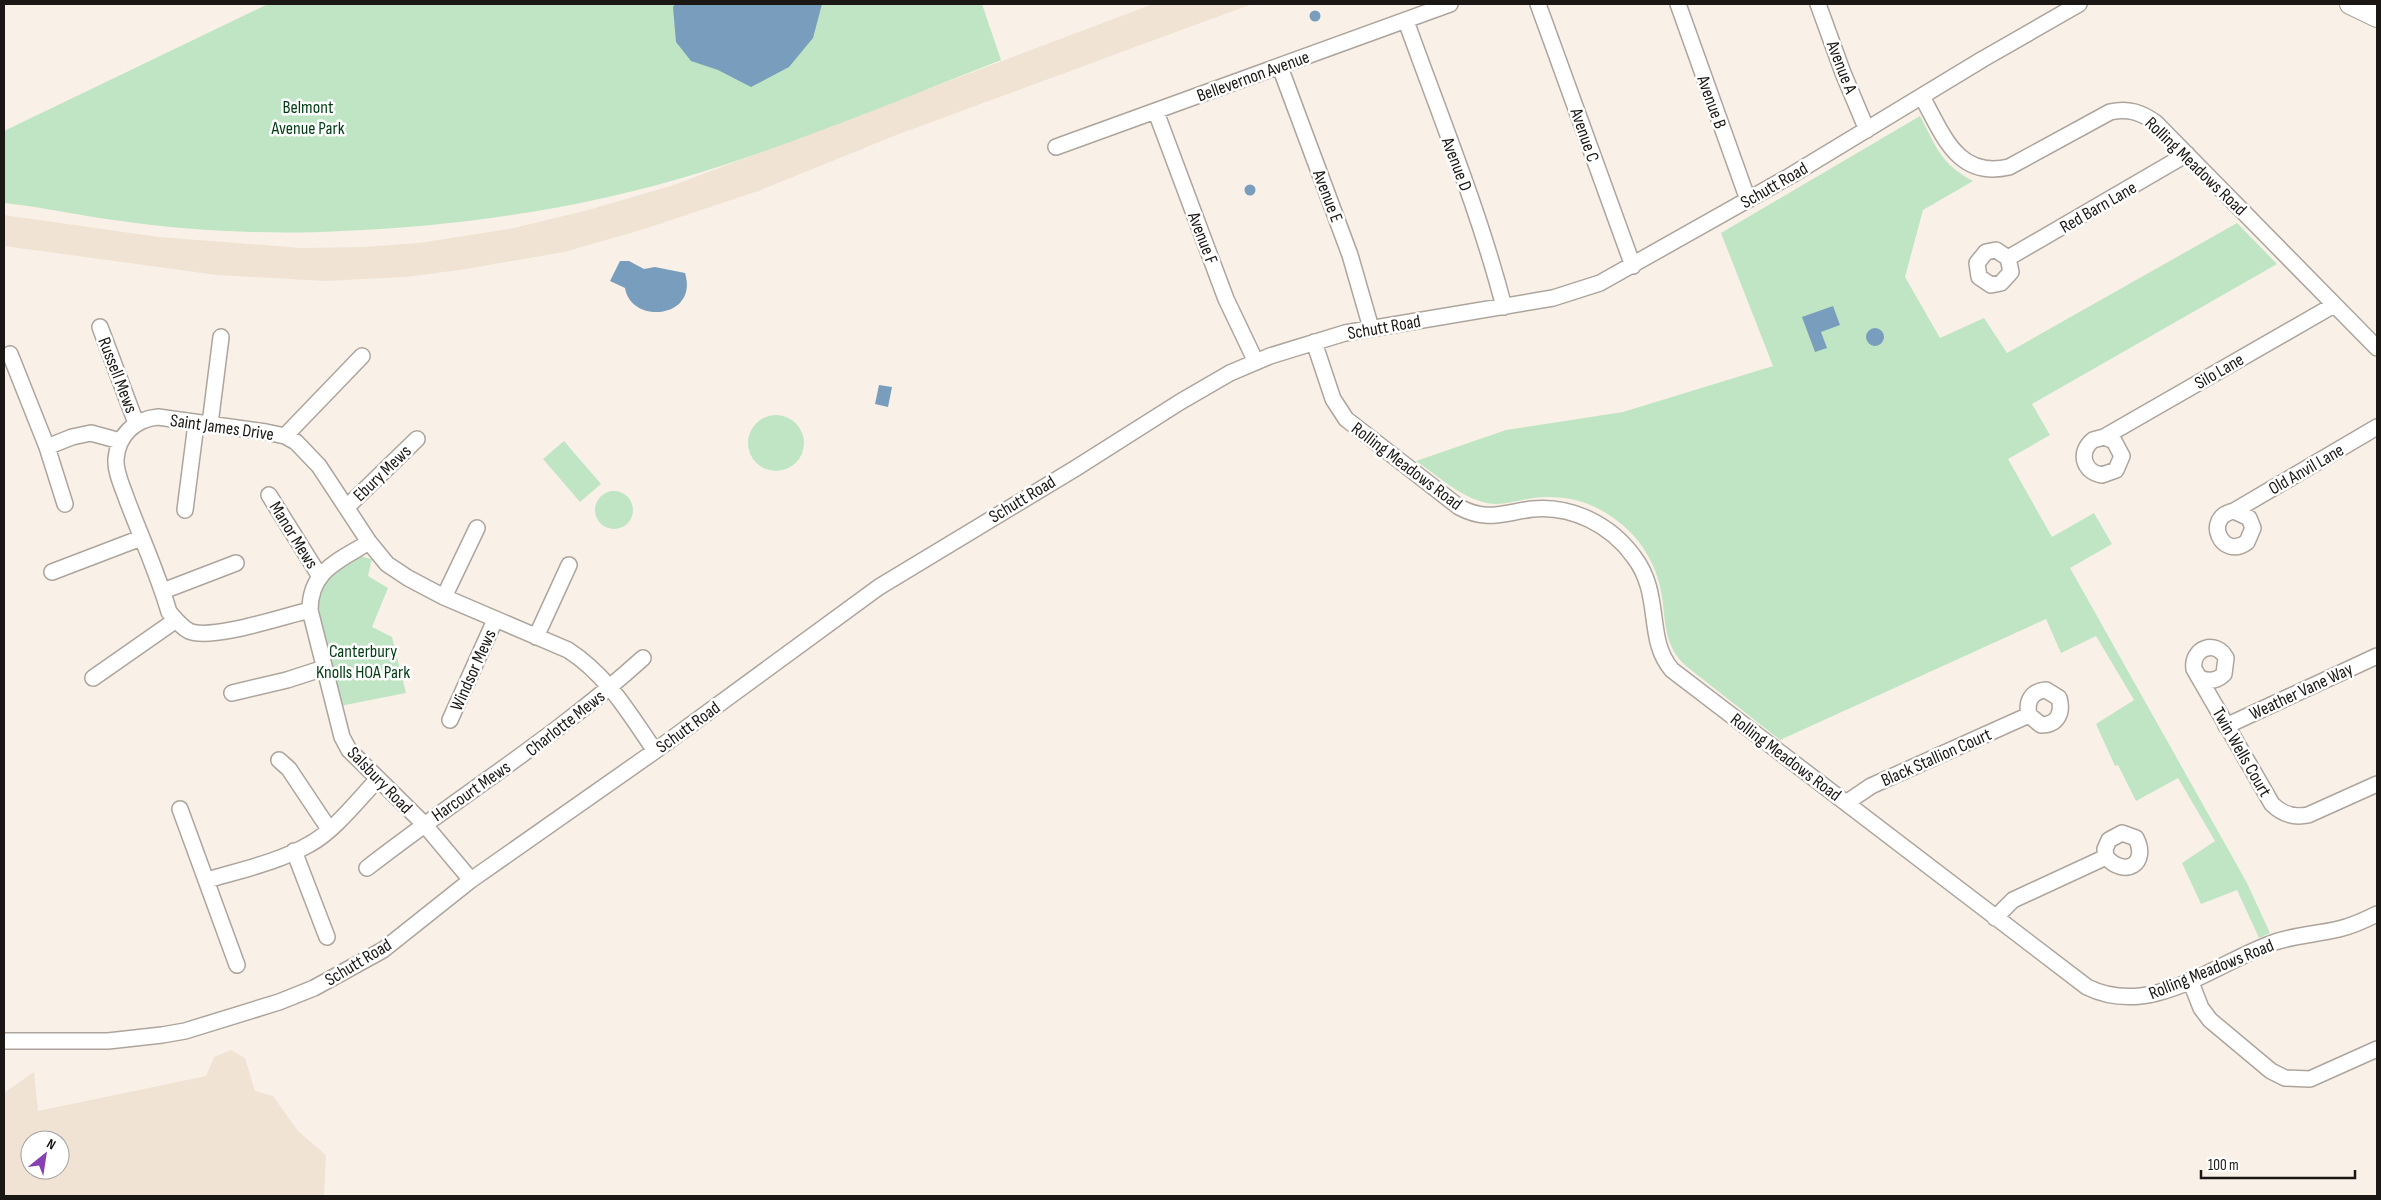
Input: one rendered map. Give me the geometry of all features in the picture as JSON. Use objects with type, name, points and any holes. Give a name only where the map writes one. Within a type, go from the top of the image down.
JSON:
[{"type":"main road","points":[[2350,4],[2377,17]]},
{"type":"street","name":"Bellevernon Avenue","points":[[1056,147],[1450,4]]},
{"type":"street","name":"Avenue C","points":[[1538,4],[1632,266]]},
{"type":"street","name":"Avenue B","points":[[1678,4],[1748,200]]},
{"type":"street","name":"Avenue A","points":[[1818,4],[1843,73],[1867,130]]},
{"type":"street","name":"Schutt Road","points":[[4,1041],[77,1042],[138,1039],[185,1031],[279,1002],[314,988],[383,950],[471,880],[655,751],[879,587],[1230,373],[1314,342],[1371,328],[1504,307],[1568,294],[1600,282],[1632,266],[1748,200],[1922,97],[1982,58],[2078,4]]},
{"type":"street","name":"Avenue D","points":[[1406,21],[1474,207],[1504,307]]},
{"type":"street","name":"Avenue E","points":[[1280,67],[1350,255],[1371,328]]},
{"type":"street","name":"Rolling Meadows Road","points":[[1922,97],[1952,149],[1969,163],[1984,169],[2009,167],[2093,120],[2119,110],[2133,111],[2146,116],[2156,123],[2187,154],[2377,348]]},
{"type":"street","name":"Avenue F","points":[[1156,112],[1226,299],[1256,362]]},
{"type":"street","name":"Red Barn Lane","points":[[2008,258],[2187,154]]},
{"type":"street","name":"Silo Lane","points":[[2104,437],[2334,305]]},
{"type":"street","name":"Russell Mews","points":[[100,327],[136,423]]},
{"type":"street","points":[[185,510],[221,337]]},
{"type":"street","name":"Rolling Meadows Road","points":[[1314,342],[1333,399],[1346,419],[1459,507],[1470,513],[1486,516],[1533,509],[1560,510],[1589,519],[1615,536],[1630,550],[1645,575],[1654,605],[1659,646],[1663,658],[1672,670],[2072,977],[2098,992],[2128,998],[2145,996],[2190,980],[2274,943],[2346,927],[2377,914]]},
{"type":"street","points":[[10,354],[47,447],[65,504]]},
{"type":"street","points":[[285,436],[362,356]]},
{"type":"street","name":"Saint James Drive","points":[[136,423],[144,418],[158,417],[285,436],[296,442],[319,466],[368,542],[387,564],[408,578],[444,596],[495,620],[568,650],[582,659],[611,687],[655,751]]},
{"type":"street","points":[[136,423],[120,441],[116,460],[119,477],[170,612],[176,620],[189,631],[213,634],[310,610]]},
{"type":"street","name":"Old Anvil Lane","points":[[2234,511],[2377,427]]},
{"type":"street","points":[[47,447],[72,437],[91,433],[120,441]]},
{"type":"street","name":"Ebury Mews","points":[[347,507],[416,439]]},
{"type":"street","name":"Manor Mews","points":[[270,495],[319,575]]},
{"type":"street","points":[[444,596],[477,528]]},
{"type":"street","points":[[52,572],[141,538]]},
{"type":"street","points":[[319,575],[368,542]]},
{"type":"street","points":[[163,591],[236,563]]},
{"type":"street","points":[[536,637],[568,565]]},
{"type":"street","name":"Salsbury Road","points":[[319,575],[311,594],[310,610],[342,737],[349,750],[377,780],[424,824],[471,880]]},
{"type":"street","points":[[93,678],[176,620]]},
{"type":"street","name":"Windsor Mews","points":[[450,720],[495,620]]},
{"type":"street","name":"Weather Vane Way","points":[[2226,726],[2377,656]]},
{"type":"street","name":"Charlotte Mews","points":[[518,759],[611,687],[643,658]]},
{"type":"street","points":[[232,693],[288,680],[324,668]]},
{"type":"street","name":"Twin Wells Court","points":[[2200,678],[2272,804],[2283,813],[2296,817],[2308,815],[2377,784]]},
{"type":"street","name":"Black Stallion Court","points":[[1846,803],[1871,786],[2029,716]]},
{"type":"street","name":"Harcourt Mews","points":[[367,868],[424,824],[518,759]]},
{"type":"street","points":[[279,760],[289,769],[329,829]]},
{"type":"street","points":[[207,880],[311,844],[329,829],[377,780]]},
{"type":"street","points":[[180,809],[237,965]]},
{"type":"street","points":[[294,851],[327,937]]},
{"type":"street","points":[[1995,918],[2013,900],[2106,858]]},
{"type":"street","points":[[2190,980],[2201,1008],[2210,1020],[2271,1071],[2285,1078],[2297,1080],[2310,1079],[2377,1049]]},
{"type":"shaded area","points":[[1153,4],[1252,4],[899,134],[761,190],[641,230],[564,252],[406,277],[325,281],[217,275],[4,246],[4,215],[159,237],[301,248],[362,247],[419,243],[514,228],[588,210],[674,185]]},
{"type":"shaded area","points":[[231,1050],[245,1058],[255,1091],[273,1096],[298,1131],[326,1155],[324,1196],[4,1196],[4,1093],[34,1072],[38,1111],[206,1076],[214,1057]]},
{"type":"green space","name":"Belmont Avenue Park","points":[[268,4],[982,4],[1001,60],[815,133],[702,172],[614,196],[478,220],[387,229],[315,232],[203,230],[106,219],[4,203],[4,131]]},
{"type":"green space","points":[[1920,116],[1940,154],[1953,168],[1973,181],[1923,210],[1905,277],[1940,338],[1984,318],[2007,353],[2237,223],[2277,264],[2032,404],[2050,435],[2008,459],[2052,537],[2094,513],[2112,544],[2070,568],[2247,883],[2270,933],[2259,938],[2237,890],[2201,904],[2182,863],[2215,841],[2178,778],[2136,801],[2118,765],[2115,766],[2096,724],[2134,700],[2096,636],[2061,653],[2046,619],[1780,740],[1686,666],[1679,658],[1667,634],[1660,586],[1653,566],[1636,538],[1610,515],[1588,504],[1565,498],[1540,497],[1508,503],[1487,503],[1459,491],[1416,461],[1506,430],[1623,412],[1773,366],[1721,233]]},
{"type":"green space","points":[[776,415],[791,420],[799,428],[804,443],[799,458],[791,466],[776,471],[761,466],[753,458],[748,443],[753,428],[761,420]]},
{"type":"green space","points":[[564,441],[601,484],[580,502],[543,459]]},
{"type":"green space","points":[[614,491],[628,496],[633,510],[628,524],[614,529],[600,524],[595,510],[600,496]]},
{"type":"green space","name":"Canterbury Knolls HOA Park","points":[[359,556],[372,559],[368,576],[388,588],[372,627],[392,637],[406,693],[340,706],[321,629],[317,599],[319,589],[326,578],[336,569]]},
{"type":"water","points":[[675,4],[822,4],[813,38],[789,67],[751,87],[718,70],[691,61],[676,42],[673,7]]},
{"type":"water","points":[[1313,11],[1317,11],[1320,16],[1319,20],[1313,21],[1310,18],[1310,14]]},
{"type":"water","points":[[1248,185],[1252,185],[1255,190],[1254,194],[1248,195],[1245,192],[1245,188]]},
{"type":"water","points":[[620,261],[629,261],[644,269],[655,267],[685,273],[687,288],[682,300],[674,308],[662,312],[650,312],[639,308],[630,300],[625,288],[610,281]]},
{"type":"water","points":[[1833,306],[1840,325],[1821,332],[1827,348],[1815,352],[1802,317]]},
{"type":"water","points":[[1875,328],[1881,331],[1884,337],[1881,343],[1875,346],[1869,343],[1866,337],[1869,331]]},
{"type":"water","points":[[879,385],[892,387],[888,407],[875,404]]}]
